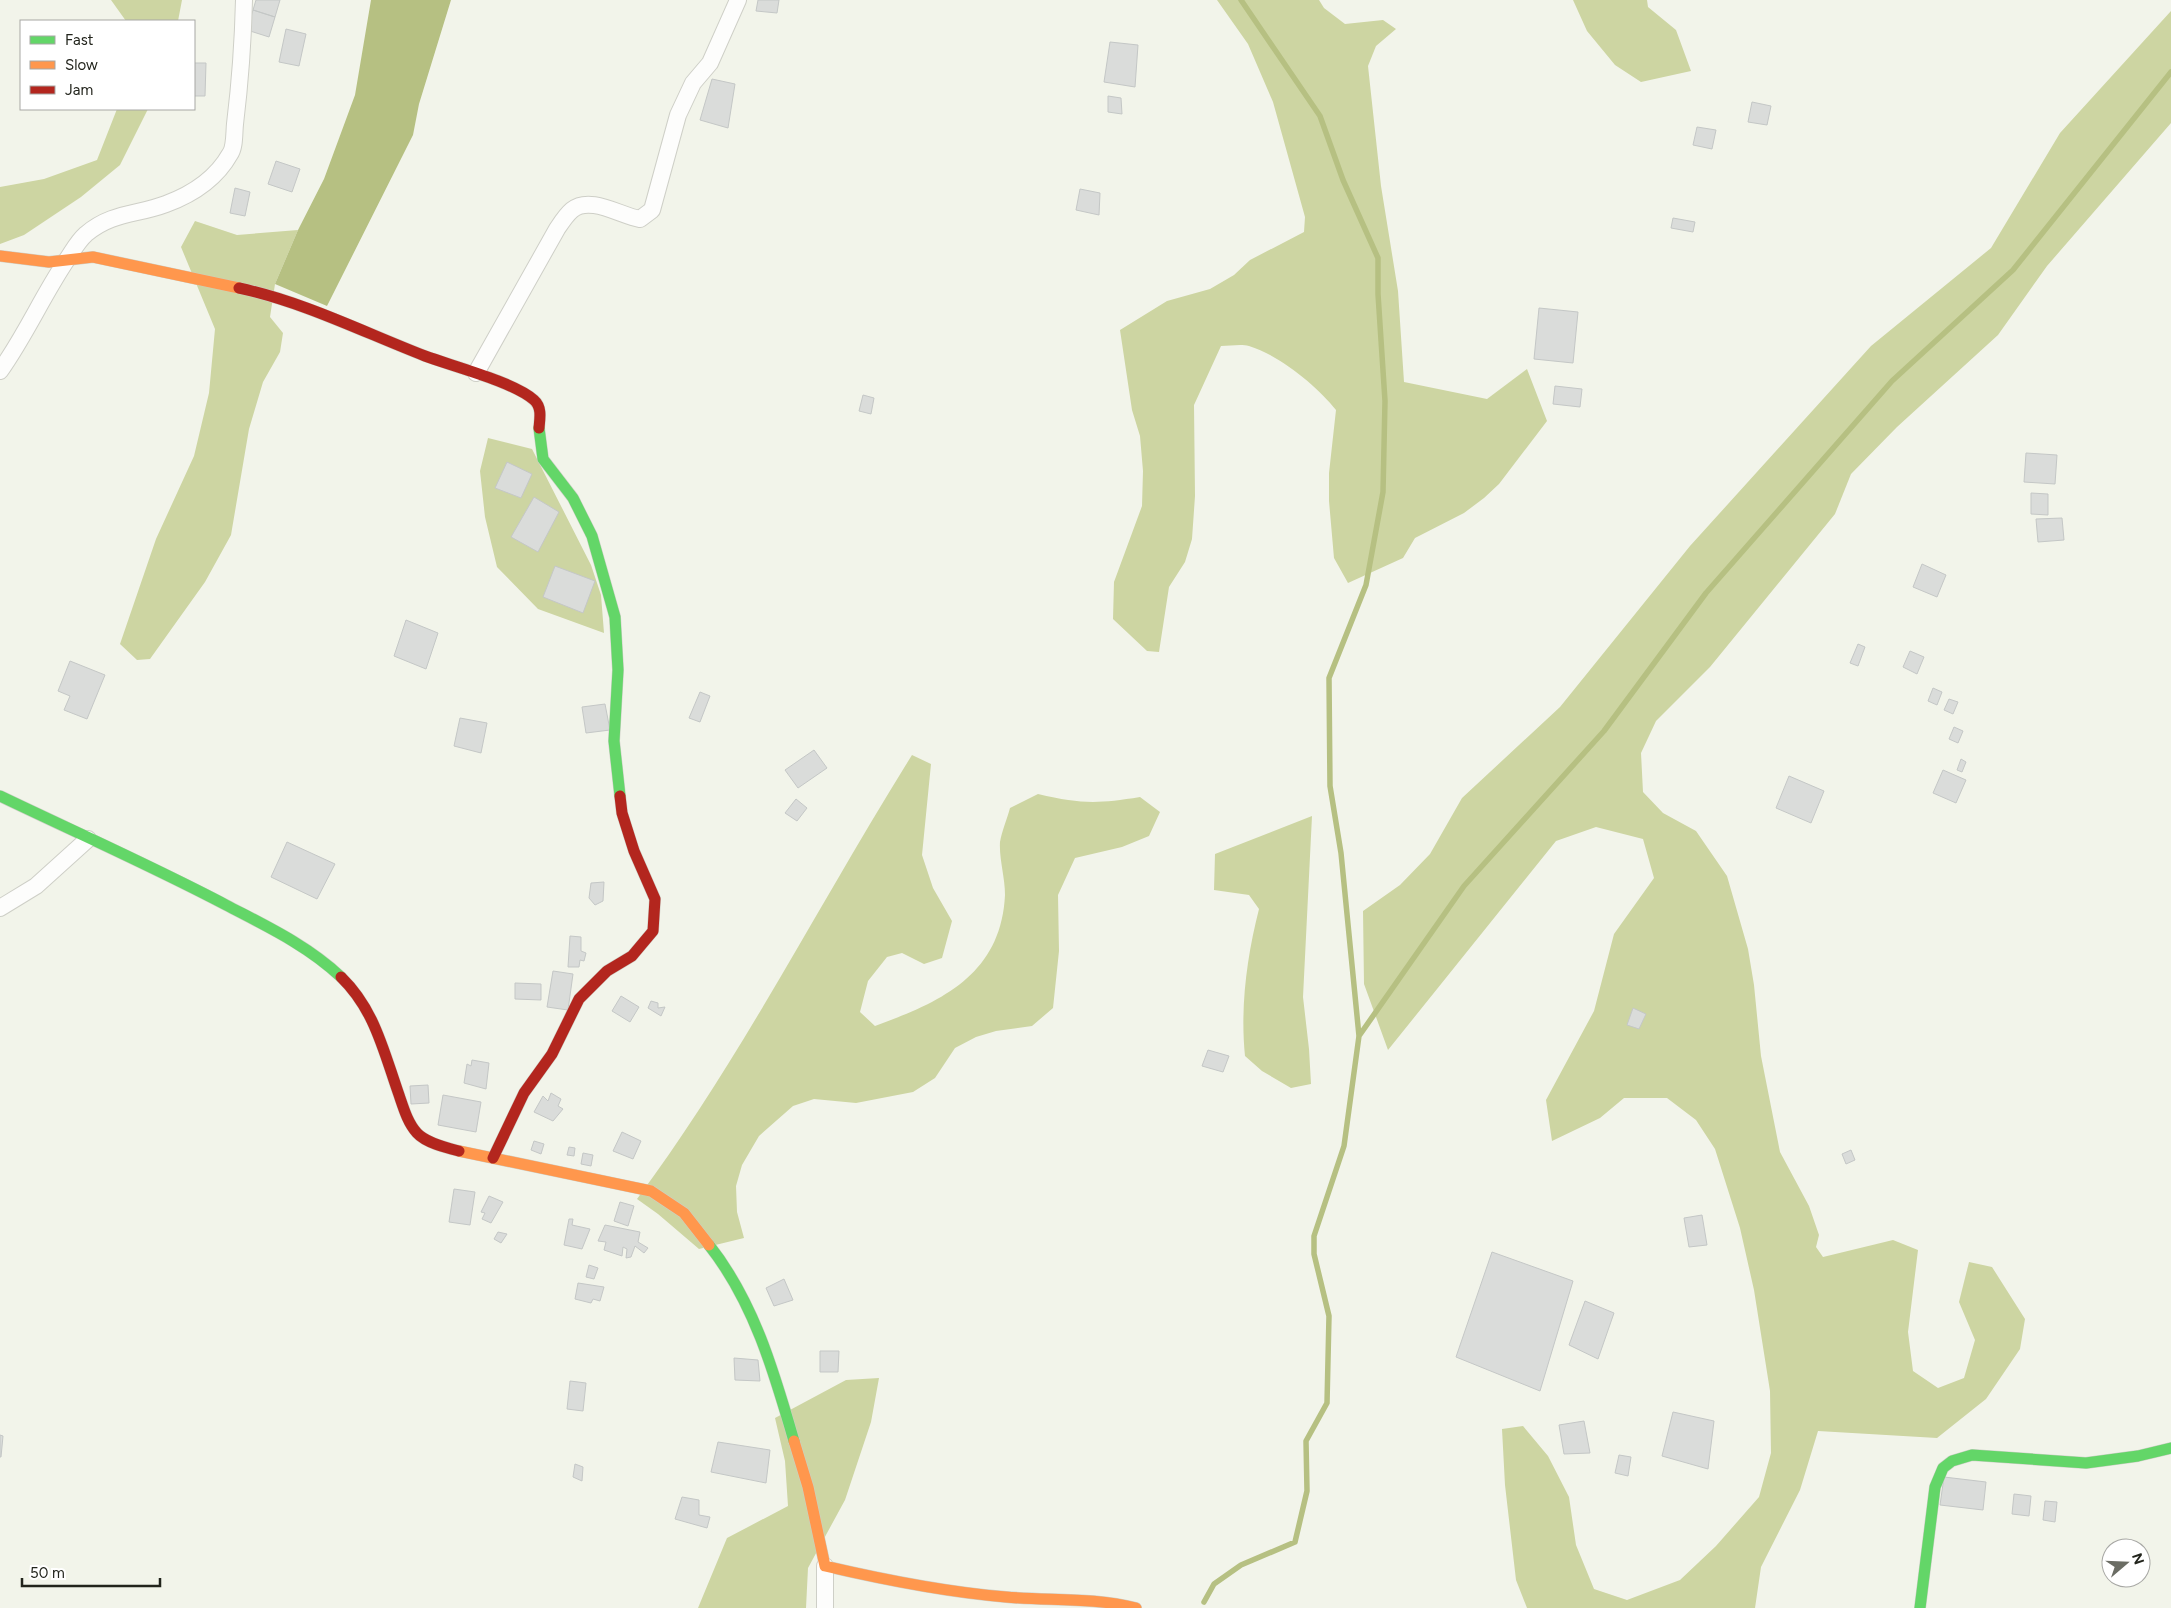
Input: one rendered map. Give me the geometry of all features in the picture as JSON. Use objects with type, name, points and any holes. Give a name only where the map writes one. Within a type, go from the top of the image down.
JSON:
[{"type":"street","points":[[0,371],[18,346],[50,283],[67,260],[75,244],[88,232],[111,218],[154,209],[185,197],[214,177],[232,152],[242,59],[244,0]]},
{"type":"street","points":[[476,374],[557,229],[571,210],[580,205],[596,206],[640,219],[652,210],[678,115],[693,83],[710,63],[738,0]]},
{"type":"street","points":[[0,256],[49,262],[93,257],[262,293],[310,308],[423,355],[507,386],[534,400],[540,409],[539,439],[543,459],[573,498],[592,536],[615,617],[618,670],[614,741],[622,813],[634,851],[655,899],[655,917],[653,931],[645,942],[632,956],[608,971],[579,999],[552,1054],[524,1093],[493,1158]]},
{"type":"street","points":[[0,796],[195,888],[287,937],[320,958],[345,981],[365,1004],[376,1028],[408,1120],[418,1135],[446,1148],[651,1191],[684,1213],[720,1260],[747,1306],[768,1353],[785,1404],[808,1487],[825,1566],[825,1608]]},
{"type":"street","points":[[0,908],[36,886],[88,839]]},
{"type":"street","points":[[1920,1608],[1935,1487],[1940,1469],[1954,1458],[1972,1455],[2086,1463],[2138,1456],[2171,1448]]},
{"type":"street","points":[[825,1566],[903,1582],[980,1594],[1100,1601],[1136,1608]]},
{"type":"shaded area","points":[[111,0],[182,0],[178,20],[125,20]]},
{"type":"shaded area","points":[[371,0],[451,0],[419,104],[413,135],[327,306],[275,284],[298,230],[324,179],[355,95]]},
{"type":"shaded area","points":[[1217,0],[1319,0],[1324,8],[1345,24],[1383,20],[1396,29],[1376,46],[1368,66],[1381,186],[1398,291],[1404,382],[1487,399],[1527,369],[1547,421],[1499,484],[1484,498],[1464,513],[1415,538],[1403,558],[1348,583],[1334,558],[1329,501],[1329,473],[1336,410],[1319,391],[1297,372],[1273,356],[1249,346],[1221,346],[1194,405],[1195,496],[1192,539],[1185,562],[1169,587],[1159,652],[1147,651],[1113,619],[1114,582],[1142,506],[1143,471],[1140,436],[1132,410],[1120,330],[1167,301],[1210,289],[1234,275],[1250,260],[1304,232],[1305,217],[1273,102],[1248,44]]},
{"type":"shaded area","points":[[1573,0],[1647,0],[1648,7],[1676,30],[1691,71],[1641,82],[1615,65],[1587,31]]},
{"type":"shaded area","points":[[2171,11],[2171,123],[2047,266],[1998,335],[1897,427],[1851,474],[1835,514],[1710,667],[1656,721],[1641,753],[1643,792],[1663,813],[1696,831],[1727,876],[1748,949],[1754,985],[1761,1056],[1780,1152],[1809,1206],[1819,1235],[1816,1247],[1823,1257],[1893,1240],[1918,1250],[1908,1332],[1913,1371],[1938,1388],[1964,1378],[1975,1340],[1959,1302],[1969,1262],[1992,1267],[2025,1319],[2020,1349],[1986,1399],[1937,1438],[1818,1431],[1800,1490],[1761,1567],[1755,1608],[1527,1608],[1516,1580],[1505,1485],[1502,1429],[1523,1426],[1548,1456],[1569,1497],[1576,1545],[1594,1589],[1627,1600],[1680,1580],[1716,1546],[1759,1497],[1771,1453],[1770,1391],[1754,1290],[1740,1228],[1715,1149],[1696,1120],[1667,1098],[1624,1098],[1600,1118],[1552,1141],[1546,1100],[1594,1011],[1614,934],[1654,878],[1643,839],[1596,827],[1556,841],[1388,1050],[1364,984],[1363,911],[1400,885],[1430,854],[1462,798],[1560,707],[1690,546],[1871,346],[1991,248],[2060,133]]},
{"type":"shaded area","points":[[117,110],[148,110],[120,165],[81,197],[24,235],[0,244],[0,187],[44,179],[97,160]]},
{"type":"shaded area","points":[[195,221],[237,235],[298,230],[275,284],[270,317],[283,333],[280,352],[263,382],[249,429],[231,535],[205,582],[150,659],[137,660],[120,644],[156,539],[194,456],[209,393],[215,329],[181,247]]},
{"type":"shaded area","points":[[488,438],[532,449],[591,565],[601,595],[604,633],[538,609],[497,567],[485,517],[480,471]]},
{"type":"shaded area","points":[[912,755],[931,764],[922,855],[933,888],[952,921],[942,958],[924,964],[902,953],[887,957],[868,981],[860,1012],[875,1026],[923,1007],[944,995],[963,982],[980,965],[992,946],[1001,923],[1005,895],[1000,842],[1010,808],[1038,794],[1066,800],[1089,802],[1140,797],[1160,812],[1149,836],[1122,847],[1075,858],[1058,895],[1059,951],[1053,1008],[1032,1026],[996,1031],[976,1037],[955,1048],[935,1078],[913,1092],[856,1103],[814,1099],[793,1106],[759,1136],[742,1165],[736,1186],[737,1212],[744,1238],[699,1249],[658,1214],[637,1199],[711,1091]]},
{"type":"shaded area","points":[[1312,816],[1303,997],[1311,1084],[1291,1088],[1262,1071],[1245,1056],[1244,1000],[1251,945],[1259,909],[1249,895],[1214,890],[1215,854]]},
{"type":"shaded area","points":[[879,1378],[871,1422],[845,1500],[808,1568],[806,1608],[698,1608],[727,1538],[788,1506],[785,1461],[775,1418],[846,1380]]},
{"type":"building","points":[[256,0],[280,0],[275,17],[253,10]]},
{"type":"building","points":[[758,0],[779,0],[777,13],[756,11]]},
{"type":"building","points":[[253,10],[275,17],[269,37],[247,30]]},
{"type":"building","points":[[286,29],[306,34],[299,66],[279,62]]},
{"type":"building","points":[[1110,42],[1138,45],[1135,87],[1104,82]]},
{"type":"building","points":[[195,63],[206,63],[205,96],[195,96]]},
{"type":"building","points":[[712,79],[735,84],[728,128],[700,120]]},
{"type":"building","points":[[1108,96],[1121,98],[1122,114],[1108,112]]},
{"type":"building","points":[[1752,102],[1771,106],[1767,125],[1748,122]]},
{"type":"building","points":[[1697,127],[1716,130],[1712,149],[1693,145]]},
{"type":"building","points":[[276,161],[300,169],[292,192],[268,184]]},
{"type":"building","points":[[235,188],[250,192],[245,216],[230,213]]},
{"type":"building","points":[[1080,189],[1100,193],[1099,215],[1076,210]]},
{"type":"building","points":[[1673,218],[1695,222],[1693,232],[1671,228]]},
{"type":"building","points":[[1539,308],[1578,312],[1573,363],[1534,359]]},
{"type":"building","points":[[1555,386],[1582,389],[1580,407],[1553,404]]},
{"type":"building","points":[[863,395],[874,398],[871,414],[859,411]]},
{"type":"building","points":[[2026,453],[2057,455],[2055,484],[2024,482]]},
{"type":"building","points":[[507,462],[532,474],[521,498],[495,488]]},
{"type":"building","points":[[2031,493],[2048,494],[2048,515],[2031,514]]},
{"type":"building","points":[[534,497],[559,512],[538,552],[511,537]]},
{"type":"building","points":[[2062,518],[2064,540],[2038,542],[2036,519]]},
{"type":"building","points":[[1922,564],[1946,575],[1937,597],[1913,587]]},
{"type":"building","points":[[555,566],[595,581],[583,613],[543,597]]},
{"type":"building","points":[[406,620],[438,633],[426,669],[394,656]]},
{"type":"building","points":[[1858,644],[1865,647],[1858,666],[1850,663]]},
{"type":"building","points":[[1910,651],[1924,657],[1917,674],[1903,667]]},
{"type":"building","points":[[70,661],[105,675],[87,719],[64,710],[70,696],[58,691]]},
{"type":"building","points":[[1933,688],[1942,692],[1937,705],[1928,701]]},
{"type":"building","points":[[700,692],[710,696],[700,722],[689,718]]},
{"type":"building","points":[[1949,699],[1958,702],[1953,714],[1944,710]]},
{"type":"building","points":[[605,704],[610,730],[586,733],[582,707]]},
{"type":"building","points":[[460,718],[487,723],[481,753],[454,746]]},
{"type":"building","points":[[1954,727],[1963,731],[1958,743],[1949,739]]},
{"type":"building","points":[[814,750],[827,768],[798,788],[785,770]]},
{"type":"building","points":[[1961,759],[1966,762],[1962,772],[1957,770]]},
{"type":"building","points":[[1943,770],[1966,780],[1956,803],[1933,793]]},
{"type":"building","points":[[1789,776],[1824,791],[1811,823],[1776,808]]},
{"type":"building","points":[[796,799],[807,808],[797,821],[785,813]]},
{"type":"building","points":[[287,842],[335,864],[317,899],[271,877]]},
{"type":"building","points":[[604,882],[603,901],[595,905],[589,898],[591,883]]},
{"type":"building","points":[[570,936],[581,937],[581,951],[586,953],[584,961],[580,960],[579,967],[568,967]]},
{"type":"building","points":[[553,971],[573,974],[568,1010],[547,1007]]},
{"type":"building","points":[[515,983],[541,984],[541,1000],[515,999]]},
{"type":"building","points":[[621,996],[639,1007],[630,1022],[612,1011]]},
{"type":"building","points":[[651,1001],[658,1003],[658,1008],[665,1007],[661,1016],[648,1008]]},
{"type":"building","points":[[1633,1008],[1646,1014],[1639,1029],[1627,1025]]},
{"type":"building","points":[[1208,1050],[1229,1056],[1223,1072],[1202,1066]]},
{"type":"building","points":[[472,1060],[489,1063],[486,1089],[464,1083],[467,1064],[471,1066]]},
{"type":"building","points":[[428,1085],[429,1103],[411,1104],[410,1086]]},
{"type":"building","points":[[551,1093],[561,1099],[558,1106],[563,1109],[553,1121],[534,1112],[543,1096],[548,1101]]},
{"type":"building","points":[[443,1095],[481,1102],[476,1132],[438,1125]]},
{"type":"building","points":[[622,1132],[641,1141],[633,1159],[613,1151]]},
{"type":"building","points":[[534,1141],[544,1144],[541,1154],[531,1150]]},
{"type":"building","points":[[569,1147],[575,1148],[574,1156],[567,1155]]},
{"type":"building","points":[[1851,1150],[1855,1160],[1846,1164],[1842,1154]]},
{"type":"building","points":[[583,1153],[593,1155],[591,1166],[581,1164]]},
{"type":"building","points":[[454,1189],[475,1192],[470,1225],[449,1222]]},
{"type":"building","points":[[489,1196],[503,1202],[491,1223],[482,1219],[485,1213],[481,1212]]},
{"type":"building","points":[[620,1202],[634,1206],[628,1226],[614,1221]]},
{"type":"building","points":[[1702,1215],[1707,1245],[1689,1247],[1684,1218]]},
{"type":"building","points":[[569,1219],[573,1219],[572,1225],[590,1229],[582,1249],[564,1245]]},
{"type":"building","points":[[605,1225],[640,1232],[638,1242],[648,1248],[644,1253],[635,1246],[631,1257],[626,1258],[627,1249],[623,1247],[622,1256],[604,1250],[606,1242],[598,1241]]},
{"type":"building","points":[[498,1232],[507,1234],[501,1243],[494,1239]]},
{"type":"building","points":[[1492,1252],[1573,1281],[1540,1391],[1456,1357]]},
{"type":"building","points":[[589,1265],[598,1268],[594,1279],[586,1277]]},
{"type":"building","points":[[784,1279],[793,1300],[774,1306],[766,1288]]},
{"type":"building","points":[[578,1283],[604,1287],[600,1301],[593,1299],[591,1303],[575,1299]]},
{"type":"building","points":[[1585,1301],[1614,1313],[1598,1359],[1569,1345]]},
{"type":"building","points":[[820,1351],[839,1351],[838,1372],[820,1372]]},
{"type":"building","points":[[734,1358],[758,1360],[760,1381],[735,1380]]},
{"type":"building","points":[[570,1381],[586,1383],[583,1411],[567,1409]]},
{"type":"building","points":[[1673,1412],[1714,1421],[1708,1469],[1662,1456]]},
{"type":"building","points":[[1584,1421],[1590,1453],[1564,1454],[1559,1425]]},
{"type":"building","points":[[0,1435],[3,1436],[1,1457],[0,1457]]},
{"type":"building","points":[[718,1442],[770,1450],[766,1483],[711,1472]]},
{"type":"building","points":[[1619,1455],[1631,1457],[1628,1476],[1615,1473]]},
{"type":"building","points":[[575,1464],[583,1467],[582,1481],[573,1477]]},
{"type":"building","points":[[1944,1477],[1986,1482],[1983,1510],[1940,1505]]},
{"type":"building","points":[[2014,1494],[2031,1496],[2029,1516],[2012,1514]]},
{"type":"building","points":[[682,1497],[699,1500],[699,1515],[710,1517],[707,1528],[675,1519]]},
{"type":"building","points":[[2045,1501],[2057,1502],[2055,1522],[2043,1520]]},
{"type":"waterway","points":[[1204,1602],[1214,1584],[1241,1565],[1295,1542],[1307,1491],[1306,1441],[1327,1403],[1329,1316],[1314,1254],[1314,1236],[1344,1146],[1359,1036],[1341,853],[1330,786],[1329,678],[1366,585],[1383,492],[1385,401],[1378,294],[1378,258],[1343,180],[1320,116],[1241,0]]},
{"type":"waterway","points":[[1359,1036],[1464,886],[1604,731],[1706,593],[1892,381],[2013,270],[2171,72]]},
{"type":"traffic: fast","points":[[539,428],[543,459],[573,498],[592,536],[615,617],[618,670],[614,741],[620,796]]},
{"type":"traffic: fast","points":[[0,796],[170,877],[256,921],[314,955],[341,977]]},
{"type":"traffic: fast","points":[[709,1245],[725,1267],[738,1290],[761,1338],[779,1389],[794,1441]]},
{"type":"traffic: fast","points":[[1920,1608],[1935,1487],[1943,1468],[1952,1461],[1972,1455],[2086,1463],[2138,1456],[2171,1448]]},
{"type":"traffic: slow","points":[[0,256],[49,262],[93,257],[239,288]]},
{"type":"traffic: slow","points":[[459,1151],[651,1191],[684,1213],[709,1245]]},
{"type":"traffic: slow","points":[[794,1441],[808,1487],[825,1566],[893,1581],[960,1592],[1022,1598],[1104,1602],[1136,1608]]},
{"type":"traffic: jam","points":[[239,288],[310,309],[425,356],[482,375],[525,393],[537,403],[540,413],[539,428]]},
{"type":"traffic: jam","points":[[493,1158],[524,1093],[552,1054],[579,999],[607,971],[632,956],[653,931],[655,899],[634,851],[622,813],[620,796]]},
{"type":"traffic: jam","points":[[341,977],[362,1002],[370,1016],[406,1114],[414,1129],[421,1137],[431,1142],[459,1151]]}]
